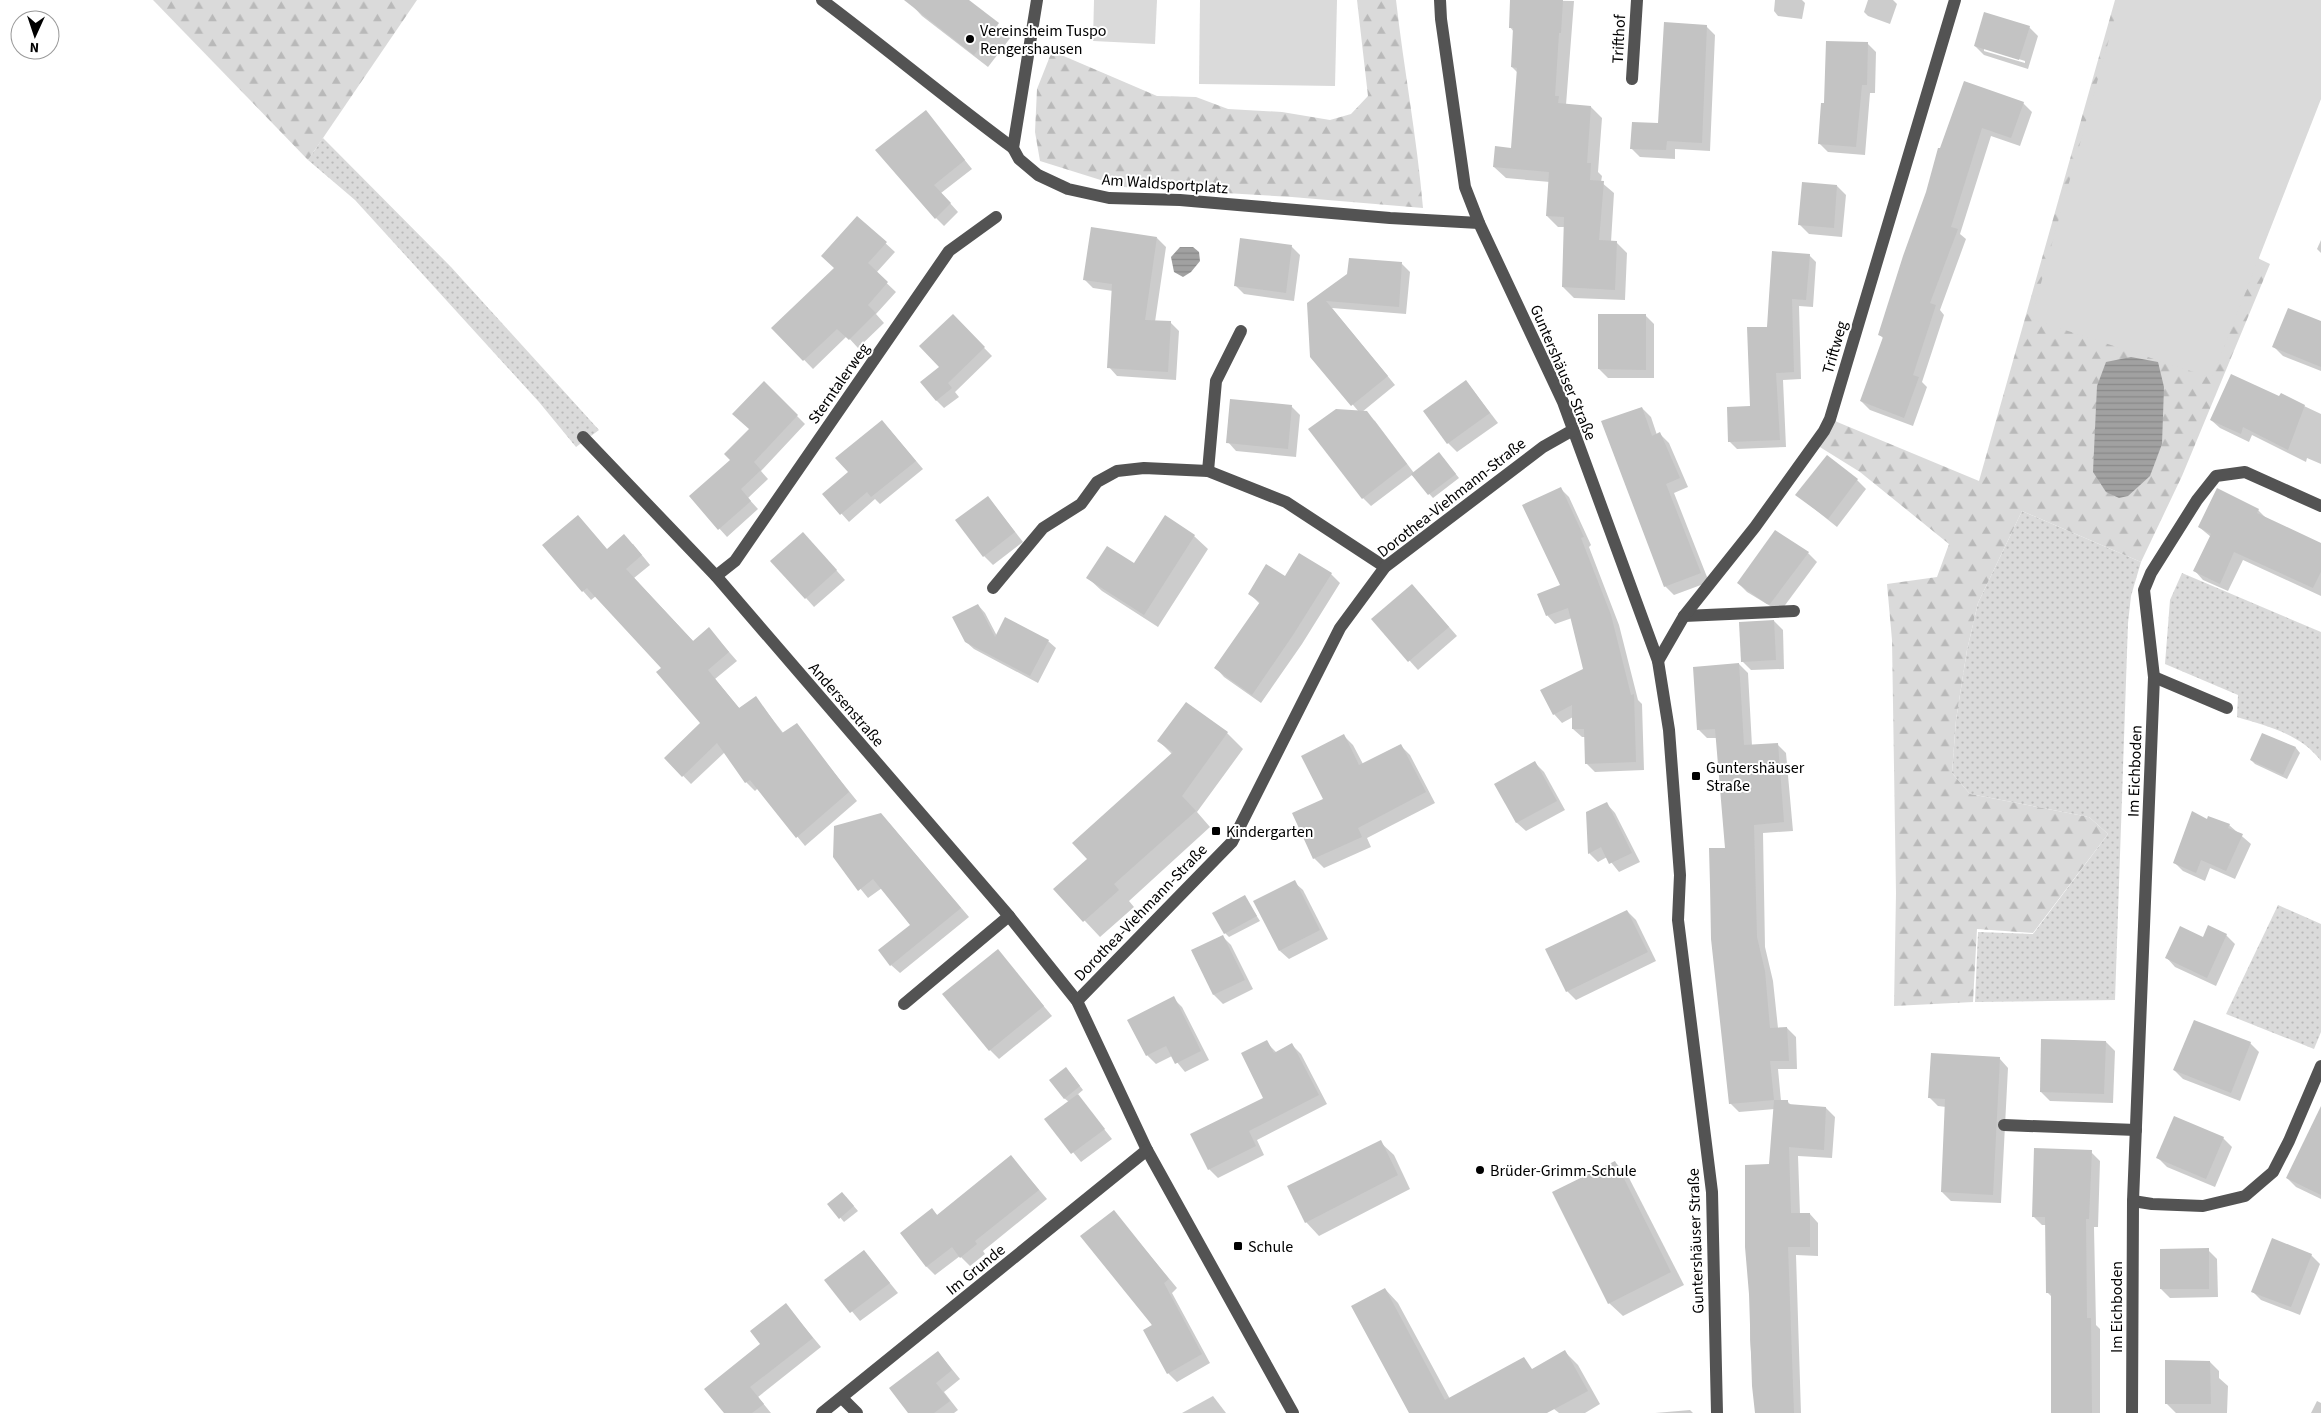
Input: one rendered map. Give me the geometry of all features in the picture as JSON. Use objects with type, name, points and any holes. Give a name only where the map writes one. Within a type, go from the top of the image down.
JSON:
[{"type":"street","name":"Am Waldsportplatz","points":[[822,0],[955,105],[1013,148],[1019,159],[1038,175],[1068,189],[1109,198],[1180,200],[1390,218],[1479,223]]},
{"type":"street","points":[[1013,148],[1037,0]]},
{"type":"street","name":"Guntershäuser Straße","points":[[1440,0],[1441,19],[1466,187],[1479,223],[1563,402],[1658,661],[1669,730],[1680,875],[1678,920],[1712,1192],[1717,1413]]},
{"type":"street","name":"Trifthof","points":[[1632,79],[1637,0]]},
{"type":"street","name":"Triftweg","points":[[1658,661],[1684,616],[1755,527],[1824,431],[1830,419],[1955,0]]},
{"type":"street","name":"Sterntalerweg","points":[[716,576],[735,561],[949,251],[996,217]]},
{"type":"street","points":[[1208,470],[1216,381],[1241,332]]},
{"type":"street","name":"Dorothea-Viehmann-Straße","points":[[1293,1413],[1147,1150],[1077,1001],[1232,842],[1340,628],[1385,567],[1542,447],[1573,430]]},
{"type":"street","name":"Andersenstraße","points":[[583,437],[716,576],[1009,916],[1077,1001]]},
{"type":"street","points":[[993,588],[1043,528],[1081,504],[1097,482],[1117,471],[1144,468],[1208,470],[1286,502],[1385,567]]},
{"type":"street","name":"Im Eichboden","points":[[2132,1413],[2133,1201],[2154,677],[2144,590],[2151,573],[2197,500],[2216,476],[2245,472],[2321,506]]},
{"type":"street","points":[[1684,616],[1794,611]]},
{"type":"street","points":[[2154,677],[2227,708]]},
{"type":"street","points":[[904,1004],[1009,916]]},
{"type":"street","points":[[2133,1201],[2152,1204],[2202,1206],[2245,1196],[2273,1172],[2289,1141],[2321,1066]]},
{"type":"street","points":[[2004,1125],[2136,1130]]},
{"type":"street","name":"Im Grunde","points":[[822,1413],[1147,1150]]},
{"type":"street","points":[[842,1398],[857,1413]]},
{"type":"green space","points":[[153,0],[417,0],[308,160]]},
{"type":"green space","points":[[1094,0],[1157,0],[1155,44],[1093,41]]},
{"type":"green space","points":[[1200,0],[1337,0],[1335,86],[1199,84]]},
{"type":"green space","points":[[1357,0],[1396,0],[1423,208],[1292,197],[1123,187],[1040,161],[1035,132],[1037,89],[1052,51],[1157,96],[1196,97],[1228,109],[1282,112],[1330,120],[1351,114],[1368,96]]},
{"type":"green space","points":[[2115,0],[2234,0],[2243,251],[2270,264],[2182,476],[2141,562],[2022,511],[1978,603],[1967,650],[1956,720],[1952,773],[1970,794],[2089,817],[2108,834],[2033,933],[1977,929],[1973,1002],[1894,1006],[1896,893],[1892,640],[1887,584],[1937,577],[1949,544],[1860,472],[1815,444],[1830,419],[1979,481]]},
{"type":"green space","points":[[2120,0],[2321,0],[2321,99],[2212,378],[2031,319]]},
{"type":"green space","points":[[323,138],[451,267],[599,430],[576,447],[539,402],[355,200],[308,160]]},
{"type":"green space","points":[[2022,511],[2141,562],[2131,596],[2128,623],[2115,1000],[1975,1002],[1978,932],[2033,934],[2108,834],[2089,817],[1970,794],[1952,773],[1956,720],[1967,650],[1978,603]]},
{"type":"green space","points":[[2182,573],[2321,632],[2321,761],[2304,744],[2283,732],[2237,717],[2238,695],[2165,664],[2170,600]]},
{"type":"green space","points":[[2278,905],[2321,924],[2321,1032],[2314,1049],[2226,1014]]},
{"type":"shaded area","points":[[1180,247],[1193,247],[1199,252],[1200,261],[1191,272],[1183,277],[1174,272],[1171,257]]},
{"type":"shaded area","points":[[2131,357],[2158,362],[2164,387],[2162,444],[2150,476],[2128,496],[2119,498],[2106,492],[2093,472],[2097,386],[2106,362]]},
{"type":"building","name":"Vereinsheim Tuspo Rengershausen","points":[[904,0],[969,0],[999,23],[974,55]]},
{"type":"building","points":[[1510,0],[1563,0],[1555,96],[1559,96],[1558,103],[1591,106],[1587,163],[1591,163],[1590,180],[1604,181],[1599,240],[1617,241],[1615,290],[1562,287],[1564,217],[1546,216],[1549,172],[1493,167],[1495,146],[1511,148],[1517,68],[1511,67],[1513,28],[1509,28]]},
{"type":"building","points":[[1984,12],[2030,26],[2019,60],[1974,46]]},
{"type":"building","points":[[1664,22],[1707,25],[1702,143],[1667,141],[1666,150],[1630,149],[1632,122],[1658,123]]},
{"type":"building","points":[[1826,41],[1868,42],[1867,85],[1862,85],[1856,147],[1818,144],[1821,103],[1824,103]]},
{"type":"building","points":[[1964,81],[2024,102],[2011,138],[1982,128],[1951,227],[1958,229],[1930,303],[1936,305],[1913,375],[1919,377],[1904,418],[1860,401],[1883,337],[1878,335],[1926,192],[1938,148],[1940,148]]},
{"type":"building","points":[[926,110],[965,160],[934,185],[951,203],[935,219],[875,150]]},
{"type":"building","points":[[1802,182],[1837,185],[1834,228],[1798,225]]},
{"type":"building","points":[[857,216],[887,242],[868,263],[888,282],[868,305],[876,313],[849,340],[837,329],[803,361],[771,328],[834,268],[821,256]]},
{"type":"building","points":[[1091,227],[1157,237],[1145,320],[1171,321],[1168,372],[1107,368],[1112,284],[1083,280]]},
{"type":"building","points":[[1240,238],[1292,245],[1286,293],[1234,286]]},
{"type":"building","points":[[1772,251],[1810,254],[1806,300],[1792,299],[1794,372],[1776,373],[1780,440],[1728,442],[1727,407],[1750,406],[1747,327],[1767,327]]},
{"type":"building","points":[[1349,258],[1402,262],[1399,307],[1326,301],[1388,376],[1351,406],[1310,357],[1307,303],[1347,274]]},
{"type":"building","points":[[2288,308],[2321,321],[2321,367],[2272,347]]},
{"type":"building","points":[[953,314],[985,347],[948,383],[952,388],[936,401],[920,382],[939,367],[919,346]]},
{"type":"building","points":[[1598,314],[1646,314],[1646,370],[1598,369]]},
{"type":"building","points":[[2231,374],[2279,396],[2281,393],[2305,405],[2288,450],[2243,427],[2241,434],[2210,420]]},
{"type":"building","points":[[1466,380],[1490,413],[1447,444],[1423,411]]},
{"type":"building","points":[[764,381],[798,415],[754,462],[761,470],[741,489],[751,501],[718,530],[689,496],[730,460],[724,454],[749,429],[732,414]]},
{"type":"building","points":[[1230,399],[1292,405],[1288,449],[1226,443]]},
{"type":"building","points":[[1642,407],[1652,436],[1660,432],[1680,478],[1666,484],[1701,573],[1664,587],[1601,421]]},
{"type":"building","points":[[1336,409],[1367,411],[1407,464],[1362,499],[1308,429]]},
{"type":"building","points":[[882,420],[916,461],[871,497],[867,492],[840,515],[822,494],[848,472],[835,458]]},
{"type":"building","points":[[1439,452],[1456,474],[1428,495],[1411,474]]},
{"type":"building","points":[[1827,455],[1858,479],[1828,519],[1795,495]]},
{"type":"building","points":[[1561,487],[1584,537],[1581,538],[1611,615],[1631,695],[1634,694],[1636,762],[1585,764],[1584,729],[1572,729],[1572,705],[1553,715],[1540,690],[1583,669],[1568,608],[1546,616],[1537,594],[1560,585],[1522,505]]},
{"type":"building","points":[[2217,488],[2259,509],[2257,513],[2321,543],[2321,572],[2313,588],[2234,552],[2220,584],[2193,571],[2211,534],[2198,527]]},
{"type":"building","points":[[988,496],[1015,532],[983,557],[955,520]]},
{"type":"building","points":[[578,515],[607,549],[624,534],[642,555],[626,569],[693,641],[709,627],[729,652],[708,670],[739,708],[756,696],[782,733],[797,723],[849,792],[796,838],[750,780],[745,783],[717,743],[682,777],[664,758],[700,723],[656,672],[661,668],[587,588],[582,592],[542,545]]},
{"type":"building","points":[[1165,515],[1195,535],[1144,615],[1086,578],[1107,546],[1134,563]]},
{"type":"building","points":[[1775,530],[1809,552],[1770,604],[1767,604],[1737,583]]},
{"type":"building","points":[[803,532],[837,570],[805,599],[770,561]]},
{"type":"building","points":[[1299,553],[1332,573],[1252,695],[1214,668],[1260,602],[1248,594],[1266,564],[1285,576]]},
{"type":"building","points":[[1412,584],[1449,627],[1408,662],[1371,619]]},
{"type":"building","points":[[978,604],[995,637],[1005,617],[1049,640],[1030,676],[965,642],[952,617]]},
{"type":"building","points":[[1774,620],[1776,660],[1741,662],[1739,622]]},
{"type":"building","points":[[1739,663],[1744,745],[1778,743],[1784,822],[1754,825],[1757,937],[1765,971],[1770,1028],[1787,1027],[1789,1061],[1770,1061],[1774,1100],[1729,1104],[1711,939],[1709,848],[1725,848],[1715,729],[1697,730],[1693,667]]},
{"type":"building","points":[[1186,702],[1228,732],[1182,796],[1196,811],[1114,884],[1119,890],[1083,922],[1053,889],[1087,859],[1072,843],[1173,752],[1157,741]]},
{"type":"building","points":[[2262,733],[2296,747],[2283,775],[2250,760]]},
{"type":"building","points":[[1344,734],[1359,765],[1401,744],[1426,792],[1358,828],[1362,837],[1313,859],[1292,813],[1323,799],[1301,756]]},
{"type":"building","points":[[1535,761],[1557,801],[1516,823],[1494,784]]},
{"type":"building","points":[[1607,802],[1632,853],[1609,864],[1601,847],[1588,854],[1586,812]]},
{"type":"building","points":[[2192,811],[2207,819],[2208,816],[2230,824],[2228,828],[2243,834],[2226,871],[2201,860],[2196,873],[2173,863]]},
{"type":"building","points":[[881,813],[961,908],[890,966],[878,950],[910,925],[873,879],[858,891],[833,857],[834,826]]},
{"type":"building","points":[[1295,880],[1320,930],[1279,951],[1253,901]]},
{"type":"building","points":[[1245,895],[1257,916],[1224,934],[1212,913]]},
{"type":"building","points":[[1627,910],[1648,952],[1566,992],[1545,949]]},
{"type":"building","points":[[2208,925],[2227,934],[2207,978],[2165,958],[2180,926],[2203,937]]},
{"type":"building","points":[[1223,935],[1245,980],[1213,995],[1191,950]]},
{"type":"building","points":[[998,949],[1044,1006],[989,1051],[942,994]]},
{"type":"building","points":[[1174,996],[1201,1051],[1175,1064],[1166,1046],[1146,1056],[1127,1020]]},
{"type":"building","points":[[2194,1020],[2251,1042],[2231,1093],[2173,1070]]},
{"type":"building","points":[[2041,1039],[2106,1041],[2104,1094],[2040,1092]]},
{"type":"building","points":[[1267,1040],[1274,1053],[1292,1043],[1319,1095],[1249,1131],[1256,1146],[1208,1170],[1190,1134],[1263,1098],[1241,1053]]},
{"type":"building","points":[[1931,1053],[2000,1057],[1993,1195],[1941,1192],[1945,1099],[1928,1098]]},
{"type":"building","points":[[1066,1067],[1080,1086],[1064,1099],[1049,1080]]},
{"type":"building","points":[[1078,1094],[1105,1129],[1071,1154],[1044,1119]]},
{"type":"building","points":[[1774,1100],[1788,1100],[1788,1104],[1826,1107],[1824,1150],[1789,1147],[1791,1213],[1810,1213],[1810,1247],[1788,1247],[1794,1413],[1755,1413],[1752,1386],[1749,1294],[1745,1247],[1745,1165],[1769,1164]]},
{"type":"building","points":[[2321,1106],[2321,1195],[2286,1178]]},
{"type":"building","points":[[2174,1116],[2224,1137],[2206,1179],[2156,1158]]},
{"type":"building","points":[[1381,1140],[1398,1175],[1305,1223],[1287,1186]]},
{"type":"building","points":[[2034,1148],[2092,1150],[2089,1219],[2086,1219],[2087,1318],[2091,1318],[2092,1413],[2051,1413],[2051,1293],[2046,1293],[2045,1217],[2032,1217]]},
{"type":"building","points":[[1011,1155],[1039,1190],[975,1241],[977,1244],[960,1258],[952,1247],[926,1267],[900,1233],[932,1208],[937,1215]]},
{"type":"building","points":[[1615,1161],[1671,1272],[1608,1304],[1552,1192]]},
{"type":"building","points":[[842,1192],[854,1206],[839,1219],[827,1204]]},
{"type":"building","points":[[1114,1210],[1169,1279],[1164,1283],[1202,1354],[1167,1374],[1143,1330],[1152,1325],[1080,1236]]},
{"type":"building","points":[[2272,1238],[2312,1254],[2291,1307],[2251,1292]]},
{"type":"building","points":[[2209,1248],[2209,1289],[2160,1289],[2160,1249]]},
{"type":"building","points":[[864,1250],[890,1283],[850,1313],[824,1280]]},
{"type":"building","points":[[1385,1288],[1445,1400],[1524,1357],[1532,1369],[1565,1350],[1588,1391],[1547,1413],[1409,1413],[1351,1306]]},
{"type":"building","points":[[786,1303],[813,1338],[750,1387],[764,1404],[752,1413],[724,1413],[704,1389],[760,1344],[750,1331]]},
{"type":"building","points":[[938,1351],[952,1370],[936,1383],[950,1401],[934,1413],[908,1413],[889,1388]]},
{"type":"building","points":[[2165,1360],[2210,1361],[2211,1404],[2165,1404]]},
{"type":"place","name":"Vereinsheim Tuspo Rengershausen","points":[[970,39]]},
{"type":"place","name":"Guntershäuser Straße","points":[[1696,776]]},
{"type":"place","name":"Kindergarten","points":[[1216,831]]},
{"type":"place","name":"Brüder-Grimm-Schule","points":[[1480,1170]]},
{"type":"place","name":"Schule","points":[[1238,1246]]}]
